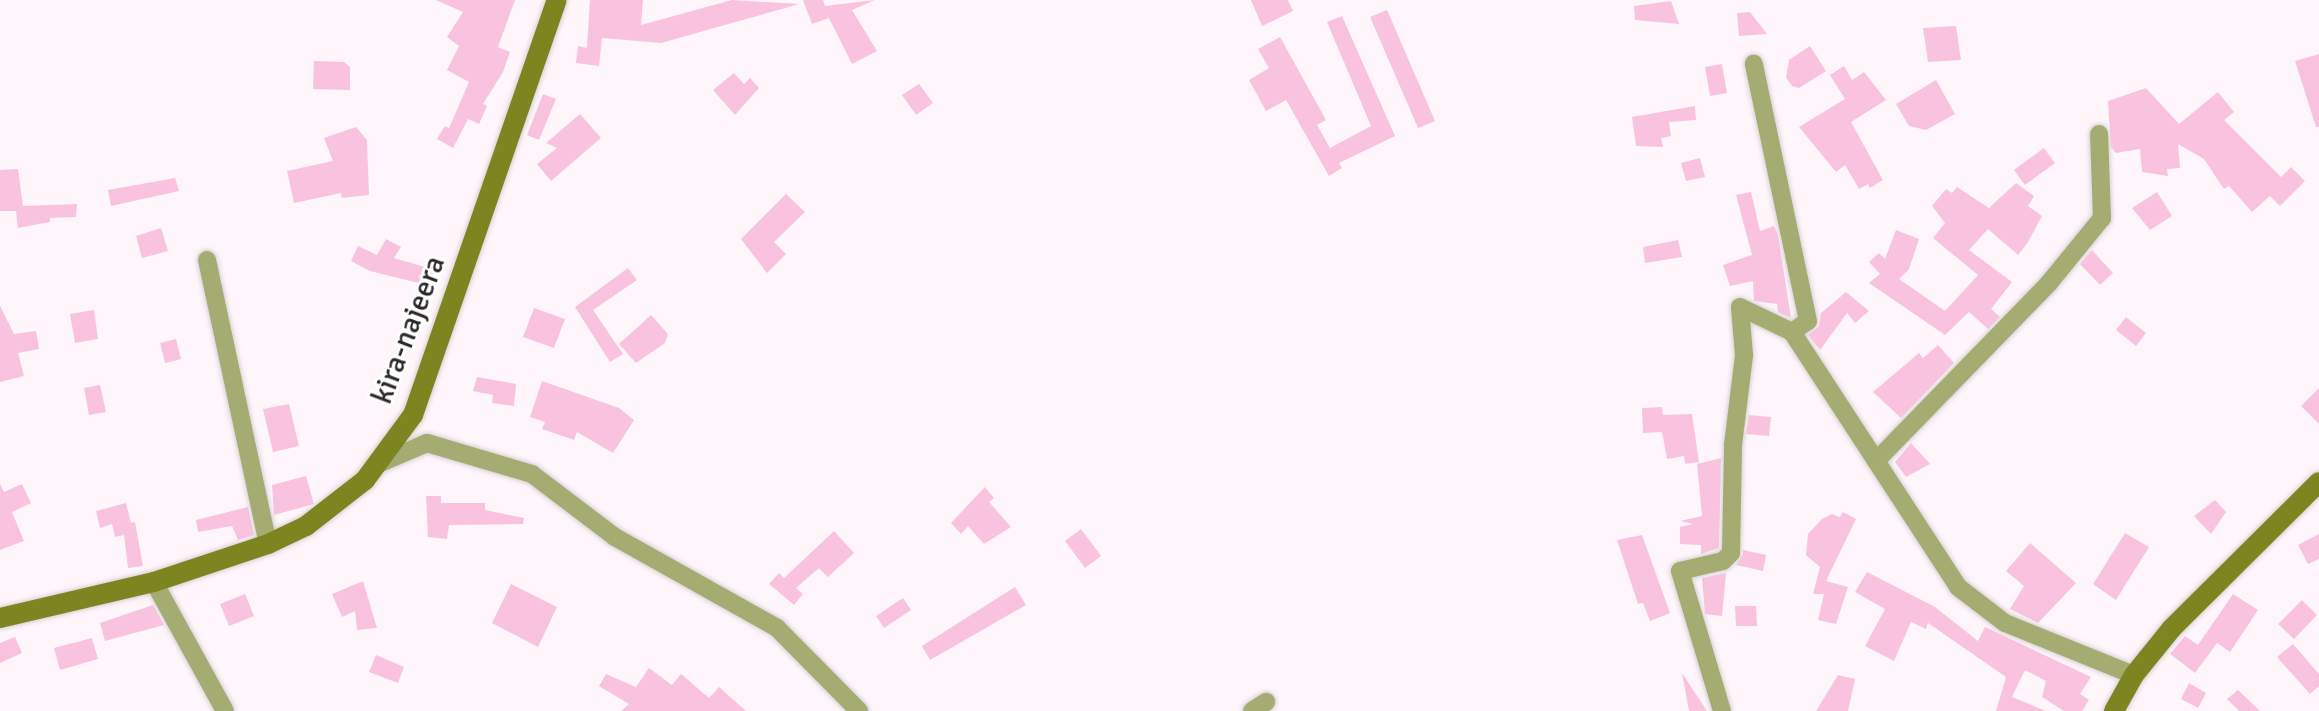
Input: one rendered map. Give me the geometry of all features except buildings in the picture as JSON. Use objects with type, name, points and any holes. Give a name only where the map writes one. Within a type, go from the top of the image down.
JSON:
[{"type":"street","name":"kira-najeera","points":[[0,618],[154,582],[268,544],[335,506],[378,464],[413,415],[557,0]]},
{"type":"street","points":[[1754,64],[1808,321],[1792,332]]},
{"type":"street","points":[[1876,461],[2049,283],[2102,218],[2099,134]]},
{"type":"street","points":[[207,260],[268,544]]},
{"type":"street","points":[[1722,711],[1680,571],[1723,561],[1731,553],[1733,445],[1744,355],[1740,307],[1792,332],[1931,550],[1981,608],[2134,675]]},
{"type":"street","points":[[413,415],[427,443]]},
{"type":"street","points":[[378,464],[427,443],[532,474],[615,537],[777,628],[859,711]]},
{"type":"street","points":[[2114,711],[2134,675],[2226,571],[2319,482]]},
{"type":"street","points":[[154,582],[225,711]]}]
